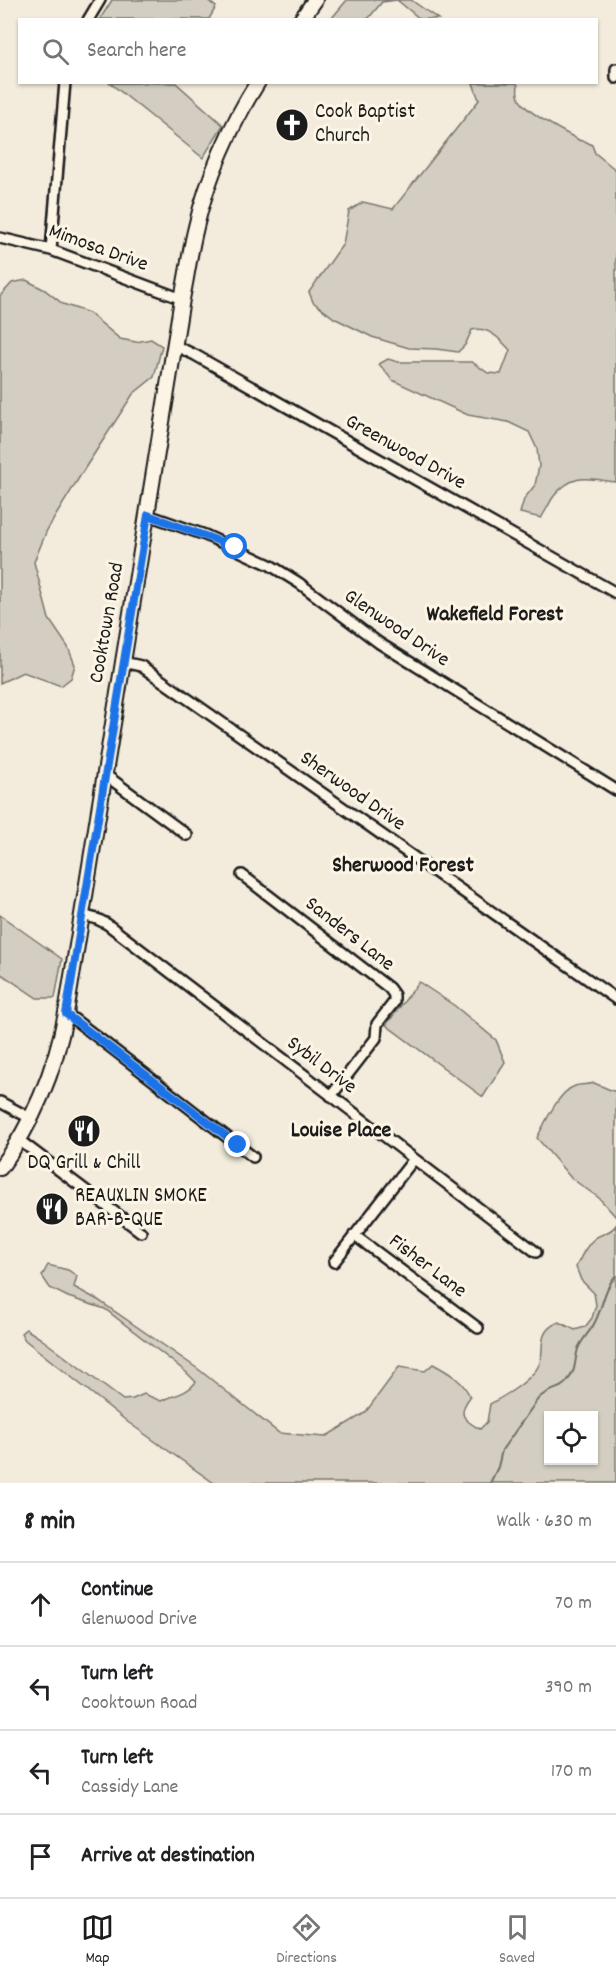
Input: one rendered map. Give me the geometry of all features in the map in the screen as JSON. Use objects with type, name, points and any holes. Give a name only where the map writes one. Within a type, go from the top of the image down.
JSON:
[{"type":"street","points":[[89,18],[100,0]]},
{"type":"street","points":[[302,18],[312,1]]},
{"type":"street","points":[[616,69],[616,78]]},
{"type":"street","points":[[51,250],[65,84]]},
{"type":"street","name":"Cooktown Road","points":[[0,1168],[32,1119],[52,1072],[66,1014],[196,226],[208,187],[231,132],[257,84]]},
{"type":"street","name":"Mimosa Drive","points":[[0,238],[51,250],[182,300]]},
{"type":"street","name":"Greenwood Drive","points":[[176,346],[616,593]]},
{"type":"street","name":"Glenwood Drive","points":[[148,515],[206,535],[270,565],[308,589],[378,643],[616,790]]},
{"type":"street","name":"Sherwood Drive","points":[[123,662],[141,666],[616,999]]},
{"type":"street","points":[[104,774],[188,835]]},
{"type":"street","name":"Sanders Lane","points":[[242,875],[389,988],[394,995],[394,1002],[377,1024],[376,1038],[331,1096]]},
{"type":"street","name":"Sybil Drive","points":[[82,915],[107,924],[536,1252]]},
{"type":"street","points":[[66,1014],[253,1157]]},
{"type":"street","points":[[0,1102],[32,1119]]},
{"type":"street","points":[[19,1140],[141,1232]]},
{"type":"street","points":[[334,1262],[414,1159]]},
{"type":"street","name":"Fisher Lane","points":[[354,1235],[478,1328]]},
{"type":"shaded area","points":[[112,0],[207,0],[216,7],[210,18],[101,18]]},
{"type":"shaded area","points":[[347,0],[397,0],[382,2],[369,18],[332,18]]},
{"type":"shaded area","points":[[397,0],[411,0],[437,18],[419,18]]},
{"type":"shaded area","points":[[111,84],[177,84],[223,125],[203,158]]},
{"type":"shaded area","points":[[473,84],[517,84],[519,99],[527,108],[558,129],[592,145],[595,153],[616,170],[616,482],[582,479],[568,483],[554,496],[541,518],[520,513],[524,499],[535,485],[539,466],[537,449],[529,432],[508,422],[468,415],[392,380],[379,364],[388,359],[398,362],[472,362],[488,373],[501,374],[510,350],[502,342],[493,334],[478,329],[472,330],[465,345],[458,352],[409,348],[372,337],[334,318],[313,302],[309,292],[343,244],[349,211],[363,202],[393,209],[479,100]]},
{"type":"shaded area","points":[[26,280],[45,290],[63,304],[89,313],[120,339],[136,342],[151,339],[162,346],[154,377],[133,394],[85,468],[47,530],[34,562],[49,619],[68,647],[75,665],[71,678],[61,686],[23,672],[0,683],[0,296],[12,283]]},
{"type":"shaded area","points":[[0,915],[62,959],[55,998],[37,998],[0,973]]},
{"type":"shaded area","points":[[419,982],[455,1006],[496,1040],[505,1062],[483,1097],[386,1025]]},
{"type":"shaded area","points":[[594,1083],[616,1091],[616,1217],[599,1198],[571,1178],[537,1138],[553,1109],[569,1089]]},
{"type":"shaded area","points":[[616,1225],[616,1483],[214,1483],[129,1423],[25,1340],[21,1333],[26,1329],[40,1338],[123,1400],[144,1394],[161,1401],[184,1392],[196,1382],[105,1309],[68,1297],[50,1288],[42,1276],[48,1265],[68,1270],[77,1276],[74,1287],[98,1300],[198,1369],[279,1433],[325,1437],[365,1413],[399,1367],[425,1371],[433,1364],[464,1386],[470,1397],[464,1408],[464,1416],[469,1423],[480,1429],[487,1422],[490,1404],[520,1385],[536,1370],[540,1364],[543,1338],[551,1327],[559,1322],[575,1330],[585,1327],[592,1318],[596,1305],[594,1293],[581,1280],[576,1267],[592,1241]]},
{"type":"waterway","points":[[490,1483],[498,1467],[502,1450],[538,1399],[565,1384],[571,1376],[579,1346],[595,1322],[608,1287],[616,1275]]},
{"type":"place","name":"Cook Baptist Church","points":[[292,125]]},
{"type":"place","name":"DQ Grill & Chill","points":[[84,1131]]},
{"type":"place","name":"REAUXLIN SMOKE BAR-B-QUE","points":[[52,1209]]},
{"type":"district","name":"Wakefield Forest","points":[[495,615]]},
{"type":"district","name":"Sherwood Forest","points":[[403,866]]},
{"type":"district","name":"Louise Place","points":[[341,1131]]},
{"type":"route","points":[[235,547],[148,515],[66,1014],[238,1145]]}]
